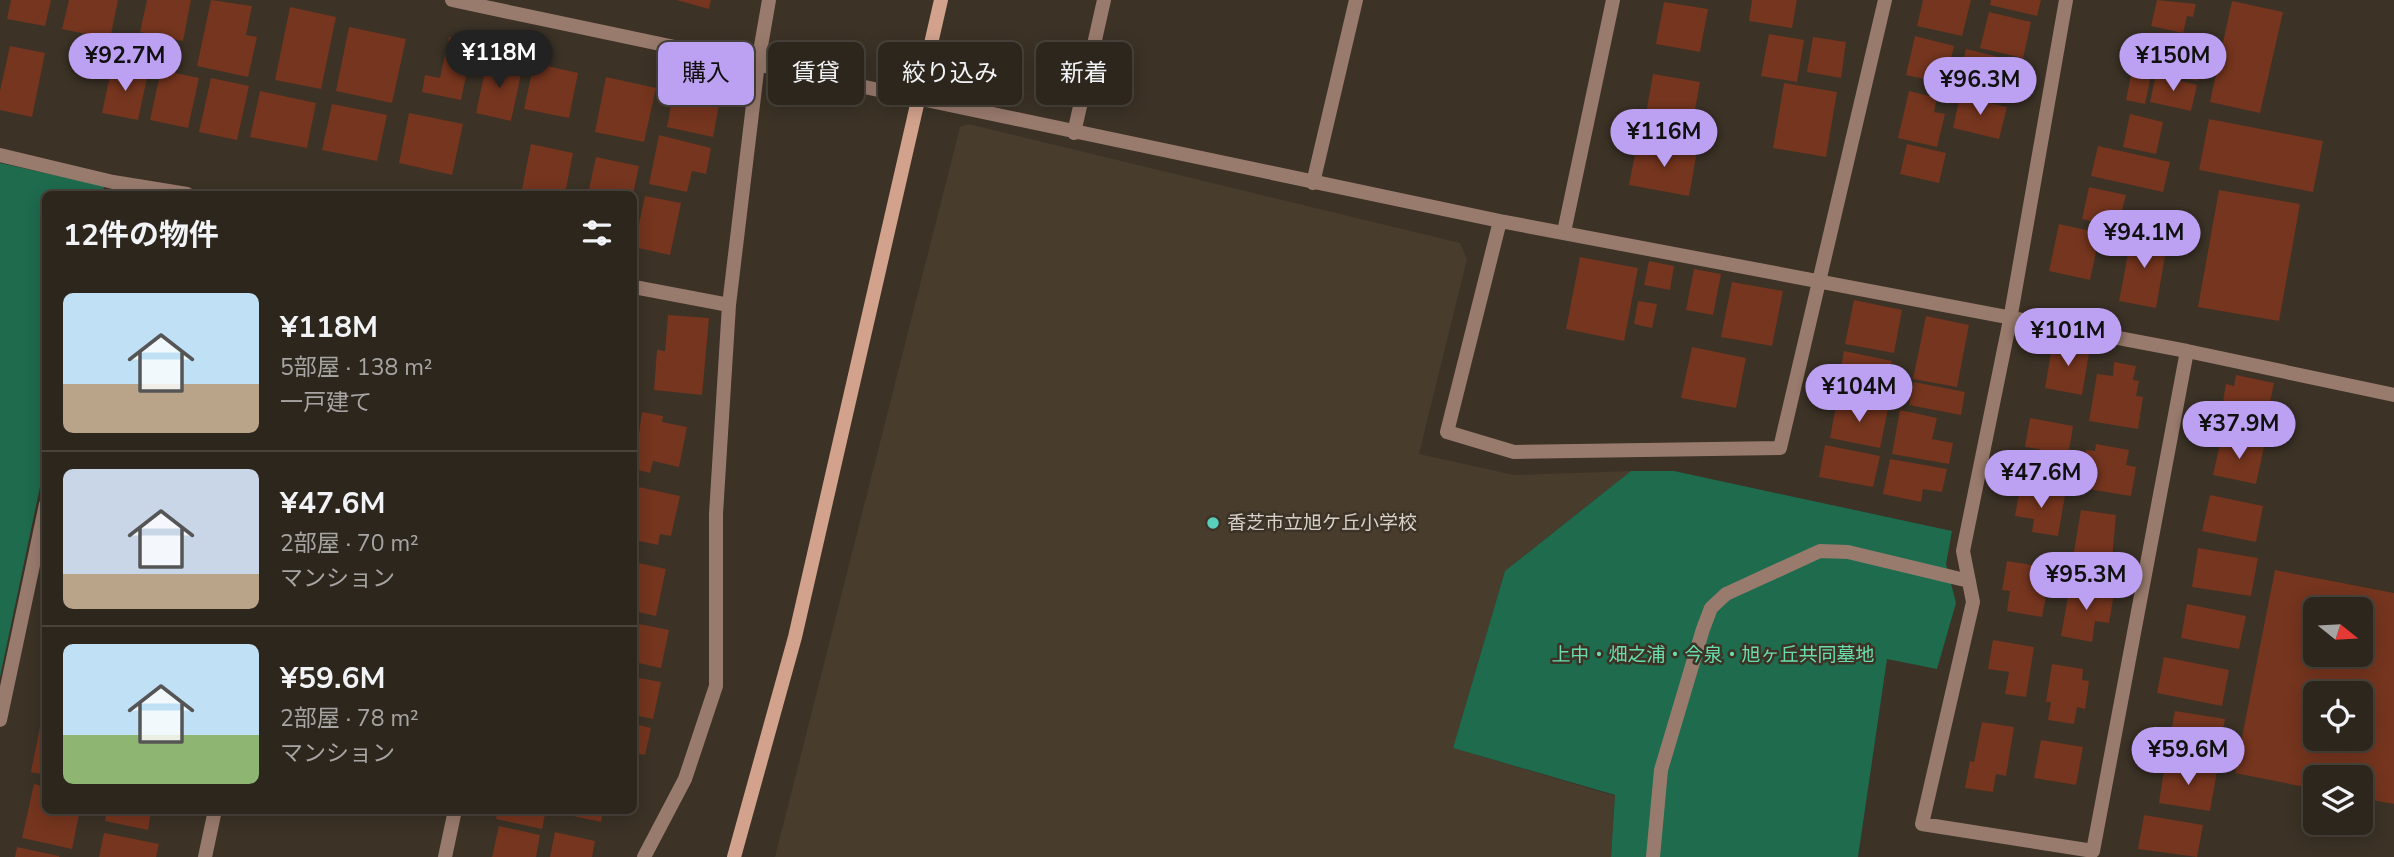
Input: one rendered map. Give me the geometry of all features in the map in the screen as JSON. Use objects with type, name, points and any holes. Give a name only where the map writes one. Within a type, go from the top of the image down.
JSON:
[{"type":"street","points":[[644,857],[685,779],[716,686],[716,514],[729,305],[758,63],[769,0]]},
{"type":"street","points":[[932,42],[941,0]]},
{"type":"street","points":[[1074,133],[1104,0]]},
{"type":"street","points":[[1314,183],[1356,0]]},
{"type":"street","points":[[1564,232],[1614,0]]},
{"type":"street","points":[[1500,221],[1447,432],[1514,452],[1780,448],[1885,0]]},
{"type":"street","points":[[2066,0],[2010,320],[1963,551],[1973,602],[1922,824],[2093,851],[2187,351]]},
{"type":"street","points":[[461,1],[758,63],[878,91]]},
{"type":"street","points":[[734,857],[794,637],[919,105]]},
{"type":"street","points":[[939,105],[1500,221],[2010,320],[2187,351],[2394,395]]},
{"type":"street","points":[[0,155],[112,188],[150,191]]},
{"type":"street","points":[[637,288],[729,305]]},
{"type":"street","points":[[0,720],[42,522]]},
{"type":"street","points":[[1653,857],[1661,770],[1703,629],[1711,608],[1726,594],[1820,551],[1848,552],[1969,581]]},
{"type":"street","points":[[205,857],[214,814]]},
{"type":"street","points":[[445,857],[454,814]]},
{"type":"shaded area","name":"香芝市立旭ケ丘小学校","points":[[968,124],[1460,243],[1467,259],[1419,454],[1514,475],[1631,471],[1505,571],[1453,748],[1615,796],[1611,857],[775,857],[960,127]]},
{"type":"green space","points":[[0,163],[104,186],[103,191],[42,191],[42,477],[0,677]]},
{"type":"green space","name":"上中・畑之浦・今泉・旭ヶ丘共同墓地","points":[[1631,471],[1674,471],[1952,531],[1946,564],[1956,603],[1937,669],[1887,659],[1858,857],[1611,857],[1615,795],[1453,748],[1505,571]]},
{"type":"building","points":[[11,0],[51,0],[45,26],[7,19]]},
{"type":"building","points":[[69,0],[118,0],[110,39],[62,29]]},
{"type":"building","points":[[147,0],[191,0],[183,41],[140,32]]},
{"type":"building","points":[[211,0],[252,6],[246,35],[257,37],[248,77],[197,66]]},
{"type":"building","points":[[676,0],[711,0],[709,9]]},
{"type":"building","points":[[1752,0],[1797,0],[1792,28],[1749,21]]},
{"type":"building","points":[[1923,0],[1971,0],[1962,36],[1917,26]]},
{"type":"building","points":[[1991,0],[2041,0],[2037,16],[1990,5]]},
{"type":"building","points":[[2157,0],[2196,4],[2193,17],[2187,16],[2183,33],[2151,26]]},
{"type":"building","points":[[2232,1],[2283,12],[2260,113],[2210,102]]},
{"type":"building","points":[[1664,2],[1708,9],[1700,52],[1656,44]]},
{"type":"building","points":[[290,7],[336,17],[321,89],[275,80]]},
{"type":"building","points":[[1989,12],[2031,22],[2023,58],[1980,48]]},
{"type":"building","points":[[349,27],[406,39],[392,103],[336,91]]},
{"type":"building","points":[[2159,33],[2212,45],[2208,63],[2155,51]]},
{"type":"building","points":[[1769,34],[1804,40],[1797,82],[1761,76]]},
{"type":"building","points":[[1915,36],[1954,46],[1948,71],[1941,69],[1938,82],[1906,75]]},
{"type":"building","points":[[449,37],[473,42],[461,100],[422,92],[425,75],[440,78]]},
{"type":"building","points":[[1813,37],[1846,42],[1841,78],[1807,72]]},
{"type":"building","points":[[10,46],[45,53],[32,117],[0,110],[0,91]]},
{"type":"building","points":[[1966,49],[2007,59],[2001,83],[1960,74]]},
{"type":"building","points":[[2153,54],[2201,66],[2198,81],[2150,71]]},
{"type":"building","points":[[488,57],[511,62],[509,71],[521,74],[511,121],[476,113]]},
{"type":"building","points":[[534,63],[578,73],[569,118],[524,109]]},
{"type":"building","points":[[112,66],[148,73],[138,120],[102,113]]},
{"type":"building","points":[[161,70],[199,78],[188,128],[150,120]]},
{"type":"building","points":[[2132,71],[2151,75],[2145,104],[2126,100]]},
{"type":"building","points":[[1653,74],[1700,82],[1693,122],[1646,114]]},
{"type":"building","points":[[2156,75],[2197,85],[2191,111],[2150,102]]},
{"type":"building","points":[[606,77],[656,88],[644,142],[595,132]]},
{"type":"building","points":[[211,78],[249,86],[237,140],[199,132]]},
{"type":"building","points":[[1784,83],[1837,92],[1826,157],[1773,148]]},
{"type":"building","points":[[260,91],[316,103],[307,148],[250,137]]},
{"type":"building","points":[[1909,91],[1937,98],[1934,112],[1945,114],[1937,147],[1898,138]]},
{"type":"building","points":[[1960,96],[2007,107],[1999,139],[1953,128]]},
{"type":"building","points":[[332,104],[387,115],[377,161],[322,150]]},
{"type":"building","points":[[671,105],[719,105],[713,137],[667,127]]},
{"type":"building","points":[[409,113],[463,124],[452,175],[399,163]]},
{"type":"building","points":[[2130,114],[2163,122],[2156,154],[2123,147]]},
{"type":"building","points":[[2209,119],[2323,141],[2313,192],[2199,170]]},
{"type":"building","points":[[659,135],[711,148],[706,174],[692,171],[687,192],[649,184]]},
{"type":"building","points":[[531,144],[573,153],[566,191],[522,191]]},
{"type":"building","points":[[1637,144],[1660,149],[1661,144],[1697,151],[1689,196],[1629,185]]},
{"type":"building","points":[[1907,144],[1946,153],[1939,183],[1900,174]]},
{"type":"building","points":[[2098,146],[2170,162],[2163,192],[2091,176]]},
{"type":"building","points":[[596,157],[639,166],[634,191],[589,191]]},
{"type":"building","points":[[2089,187],[2126,195],[2122,210],[2136,214],[2133,231],[2082,219]]},
{"type":"building","points":[[2219,190],[2300,204],[2279,321],[2198,307]]},
{"type":"building","points":[[645,196],[681,203],[670,255],[637,248],[637,233]]},
{"type":"building","points":[[2059,224],[2100,233],[2090,280],[2049,271]]},
{"type":"building","points":[[2132,233],[2168,239],[2156,308],[2119,301]]},
{"type":"building","points":[[1580,257],[1638,268],[1624,341],[1566,329]]},
{"type":"building","points":[[1649,261],[1674,266],[1670,290],[1644,285]]},
{"type":"building","points":[[1694,269],[1721,274],[1713,315],[1686,310]]},
{"type":"building","points":[[1732,282],[1783,291],[1772,346],[1721,337]]},
{"type":"building","points":[[1854,300],[1902,310],[1894,353],[1845,344]]},
{"type":"building","points":[[1638,301],[1657,304],[1652,328],[1634,324]]},
{"type":"building","points":[[668,315],[709,318],[702,395],[654,390],[657,350],[665,351]]},
{"type":"building","points":[[1926,316],[1969,325],[1957,387],[1913,379]]},
{"type":"building","points":[[2053,341],[2090,347],[2082,395],[2045,388]]},
{"type":"building","points":[[1692,347],[1746,358],[1736,408],[1681,398]]},
{"type":"building","points":[[1844,351],[1892,361],[1883,403],[1836,394]]},
{"type":"building","points":[[2114,362],[2136,366],[2133,380],[2139,381],[2136,396],[2143,397],[2138,429],[2089,421],[2097,374],[2113,376]]},
{"type":"building","points":[[2236,375],[2274,383],[2265,426],[2227,418],[2229,409],[2222,408],[2226,384],[2234,386]]},
{"type":"building","points":[[1914,382],[1965,392],[1961,415],[1909,405]]},
{"type":"building","points":[[1837,400],[1888,409],[1880,448],[1830,438]]},
{"type":"building","points":[[1900,410],[1937,418],[1932,439],[1953,443],[1949,464],[1892,454]]},
{"type":"building","points":[[642,412],[663,416],[662,422],[687,427],[679,467],[653,461],[650,473],[637,470]]},
{"type":"building","points":[[2030,418],[2073,426],[2065,475],[2037,470],[2040,449],[2025,447]]},
{"type":"building","points":[[2221,439],[2264,447],[2256,484],[2213,475]]},
{"type":"building","points":[[2096,444],[2129,450],[2126,465],[2136,467],[2131,496],[2088,489],[2091,472],[2083,471],[2086,450],[2095,451]]},
{"type":"building","points":[[1825,445],[1880,456],[1873,487],[1819,477]]},
{"type":"building","points":[[1890,459],[1947,469],[1942,492],[1923,489],[1921,502],[1883,494]]},
{"type":"building","points":[[637,487],[680,496],[671,536],[660,534],[658,545],[637,541]]},
{"type":"building","points":[[2020,487],[2065,495],[2058,536],[2032,532],[2034,519],[2015,516]]},
{"type":"building","points":[[2210,495],[2263,506],[2256,542],[2202,531]]},
{"type":"building","points":[[2081,510],[2116,515],[2111,570],[2072,563]]},
{"type":"building","points":[[2198,548],[2258,558],[2251,596],[2192,587]]},
{"type":"building","points":[[2007,561],[2051,568],[2042,617],[2007,611],[2010,591],[2002,590]]},
{"type":"building","points":[[637,563],[666,569],[656,616],[637,612]]},
{"type":"building","points":[[2275,570],[2394,593],[2394,804],[2373,800],[2373,765],[2303,765],[2303,787],[2235,773]]},
{"type":"building","points":[[2070,585],[2114,593],[2109,623],[2095,621],[2092,642],[2061,636]]},
{"type":"building","points":[[2187,604],[2246,616],[2239,649],[2181,638]]},
{"type":"building","points":[[637,624],[669,630],[661,668],[637,663]]},
{"type":"building","points":[[1993,640],[2034,647],[2026,697],[2005,694],[2009,672],[1988,669]]},
{"type":"building","points":[[2164,657],[2229,670],[2222,706],[2157,693]]},
{"type":"building","points":[[2052,664],[2083,669],[2082,680],[2089,681],[2085,709],[2077,707],[2074,724],[2048,720],[2051,702],[2046,702]]},
{"type":"building","points":[[637,678],[661,682],[653,719],[637,716]]},
{"type":"building","points":[[2175,711],[2225,719],[2218,758],[2168,749]]},
{"type":"building","points":[[41,722],[42,722],[42,774],[31,772]]},
{"type":"building","points":[[1982,722],[2014,727],[2006,776],[1996,774],[1993,792],[1965,788],[1970,761],[1974,762]]},
{"type":"building","points":[[637,725],[651,728],[645,755],[637,754]]},
{"type":"building","points":[[2041,740],[2083,747],[2076,785],[2034,778]]},
{"type":"building","points":[[2165,763],[2217,771],[2210,811],[2159,803]]},
{"type":"building","points":[[34,784],[42,786],[42,814],[79,814],[72,849],[22,838]]},
{"type":"building","points":[[106,814],[151,814],[148,830],[105,821]]},
{"type":"building","points":[[497,814],[545,814],[542,829],[496,819]]},
{"type":"building","points":[[564,814],[602,814],[601,822]]},
{"type":"building","points":[[2144,815],[2203,825],[2197,857],[2138,849]]},
{"type":"building","points":[[499,826],[540,835],[536,857],[492,857]]},
{"type":"building","points":[[555,832],[595,841],[592,857],[550,857]]},
{"type":"building","points":[[104,833],[159,844],[156,857],[99,857]]},
{"type":"building","points":[[17,847],[59,856],[59,857],[15,857]]},
{"type":"place","name":"香芝市立旭ケ丘小学校","points":[[1213,523]]}]
